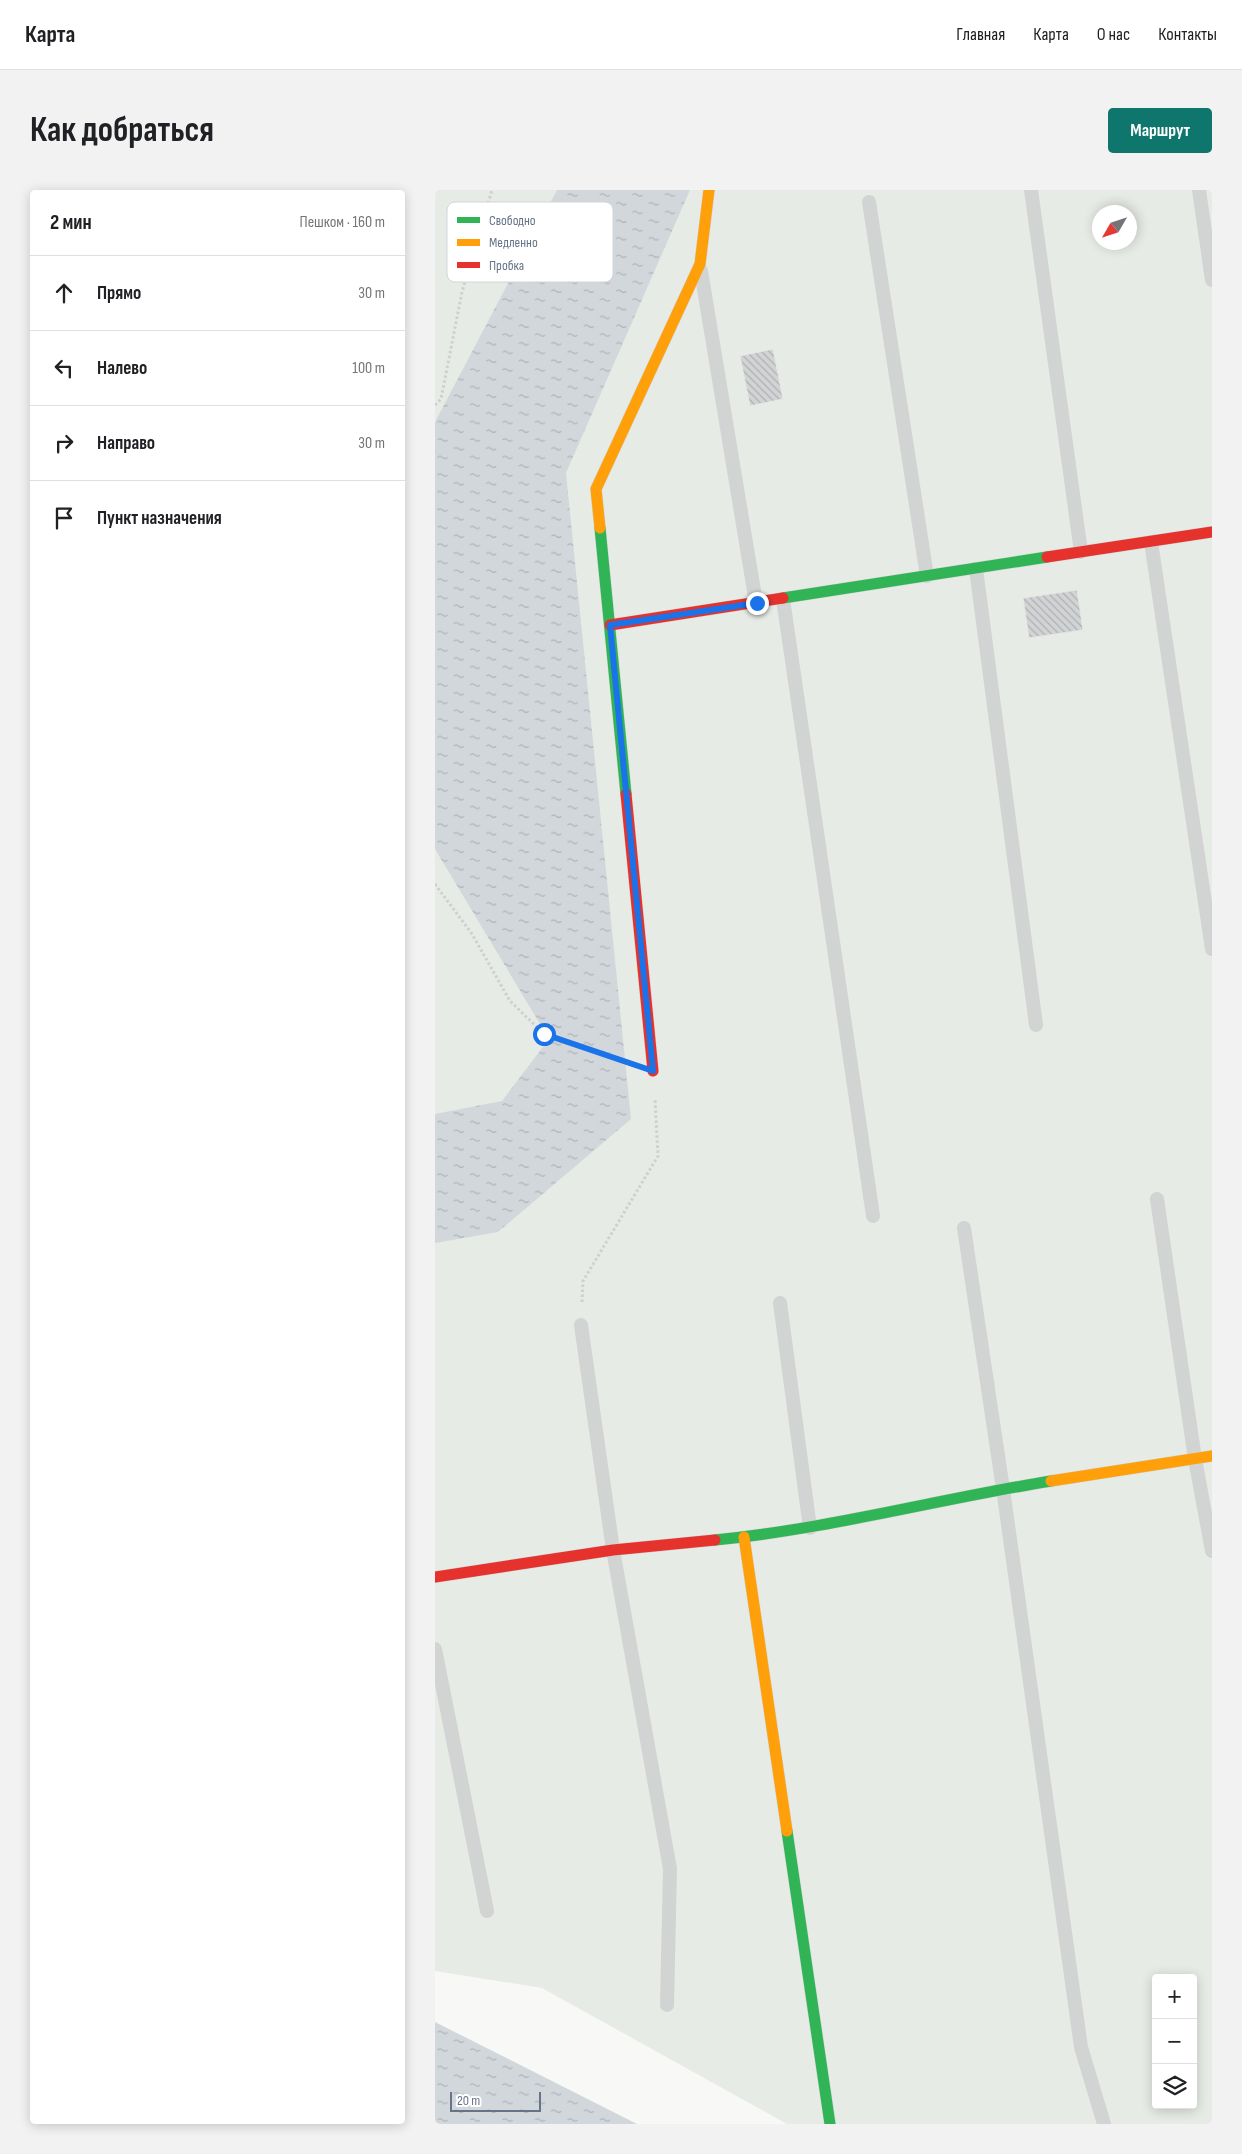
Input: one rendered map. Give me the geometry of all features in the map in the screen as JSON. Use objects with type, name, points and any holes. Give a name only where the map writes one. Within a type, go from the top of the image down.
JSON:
[{"type":"street","points":[[653,1071],[610,625],[595,490],[700,264],[709,190]]},
{"type":"street","points":[[610,625],[1212,532]]},
{"type":"street","points":[[435,1577],[613,1550],[744,1537],[810,1528],[1003,1489],[1212,1456]]},
{"type":"street","points":[[744,1537],[830,2124]]},
{"type":"lane","points":[[1031,190],[1081,552]]},
{"type":"lane","points":[[1199,190],[1212,280]]},
{"type":"lane","points":[[869,202],[927,576]]},
{"type":"lane","points":[[700,264],[757,603]]},
{"type":"lane","points":[[1151,542],[1212,949]]},
{"type":"lane","points":[[976,569],[1037,1025]]},
{"type":"lane","points":[[783,599],[873,1216]]},
{"type":"lane","points":[[1157,1199],[1195,1459],[1212,1551]]},
{"type":"lane","points":[[963,1228],[1003,1489],[1081,2047],[1104,2124]]},
{"type":"lane","points":[[780,1303],[810,1528]]},
{"type":"lane","points":[[581,1325],[613,1550],[670,1869],[667,2005]]},
{"type":"lane","points":[[435,1649],[487,1911]]},
{"type":"path","points":[[488,202],[492,190]]},
{"type":"path","points":[[435,405],[441,399],[465,282]]},
{"type":"path","points":[[435,884],[472,934],[510,1001],[544,1034],[653,1071],[658,1156],[583,1281]]},
{"type":"shaded area","points":[[435,190],[1212,190],[1212,2124],[787,2124],[542,1988],[435,1971]]},
{"type":"water","points":[[557,190],[690,190],[566,473],[631,1119],[498,1232],[435,1243],[435,1114],[502,1101],[549,1039],[435,849],[435,422],[509,282],[613,282],[613,202],[551,202]]},
{"type":"water","points":[[435,2022],[637,2124],[435,2124]]},
{"type":"building","points":[[773,349],[783,399],[750,406],[740,356]]},
{"type":"building","points":[[1077,590],[1083,630],[1029,638],[1023,598]]},
{"type":"traffic: fast","points":[[600,528],[626,794]]},
{"type":"traffic: fast","points":[[783,598],[1047,557]]},
{"type":"traffic: fast","points":[[715,1540],[799,1529],[1051,1481]]},
{"type":"traffic: fast","points":[[787,1831],[830,2124]]},
{"type":"traffic: slow","points":[[600,528],[596,489],[700,264],[709,190]]},
{"type":"traffic: slow","points":[[1051,1481],[1212,1456]]},
{"type":"traffic: slow","points":[[744,1537],[787,1831]]},
{"type":"traffic: jam","points":[[1047,557],[1212,532]]},
{"type":"traffic: jam","points":[[610,625],[783,598]]},
{"type":"traffic: jam","points":[[626,794],[653,1071]]},
{"type":"traffic: jam","points":[[435,1577],[613,1550],[715,1540]]},
{"type":"route","points":[[544,1034],[653,1071],[610,625],[757,603]]}]
